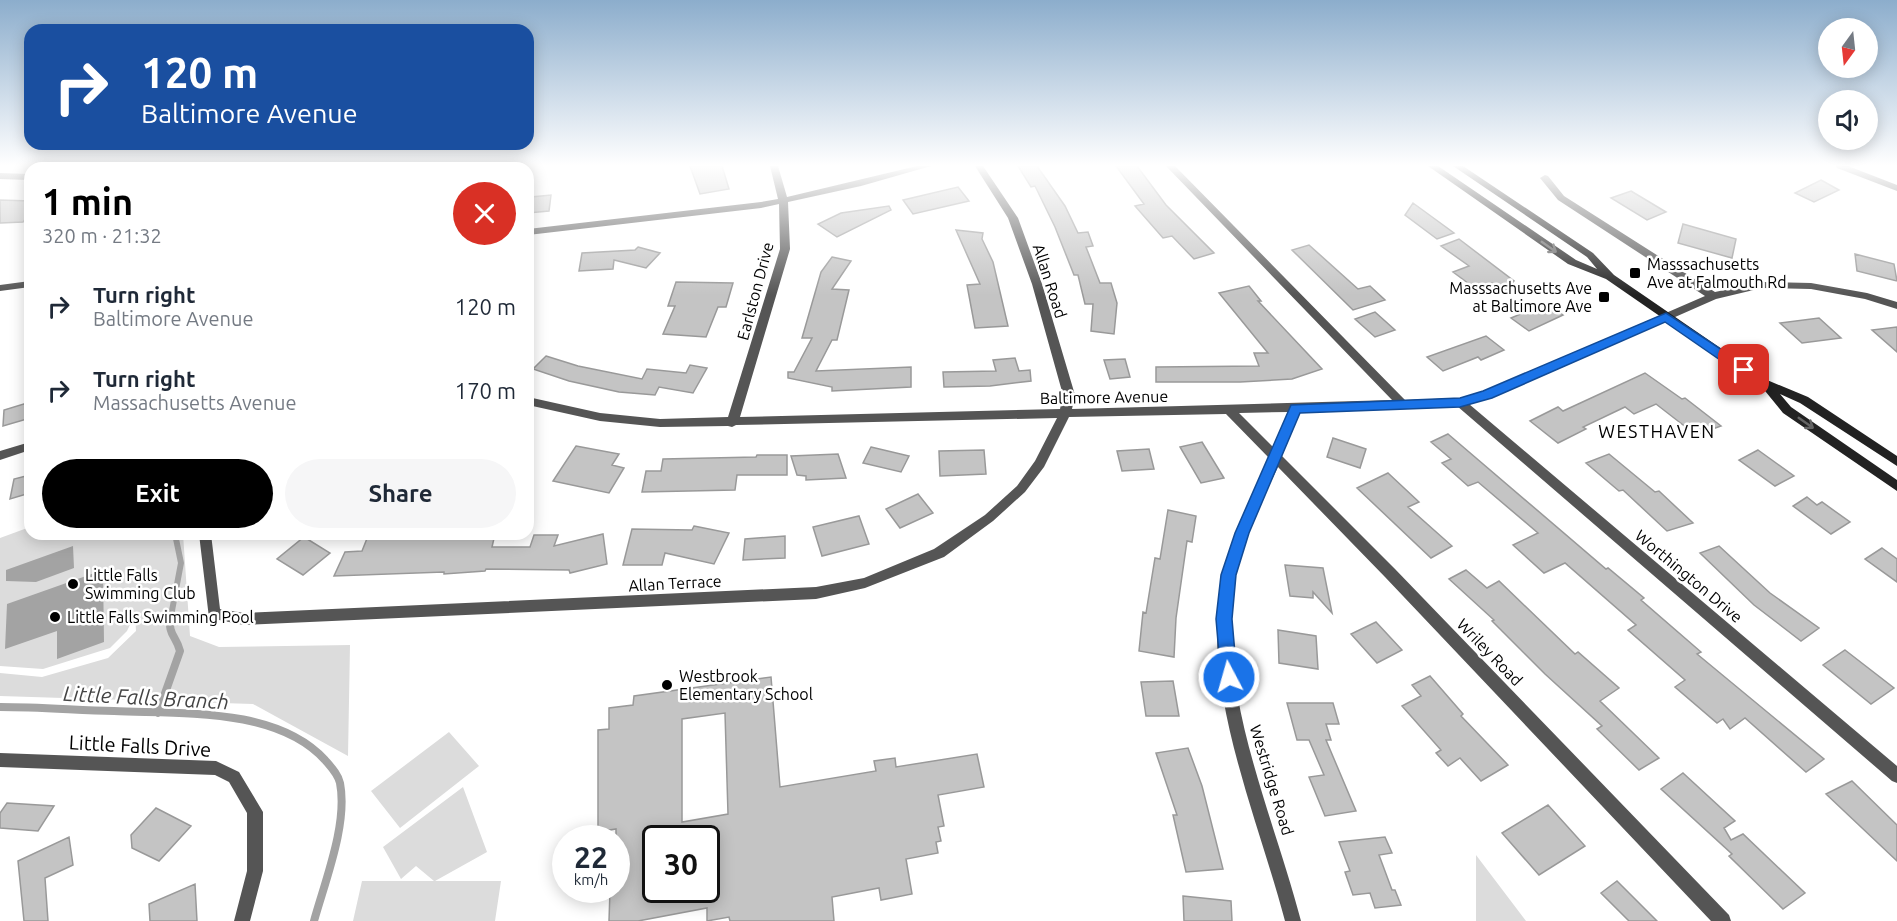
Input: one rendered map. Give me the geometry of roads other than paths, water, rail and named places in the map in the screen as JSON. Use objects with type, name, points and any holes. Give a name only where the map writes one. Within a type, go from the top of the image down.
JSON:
[{"type":"main road","points":[[1495,209],[1572,262],[1610,277]]},
{"type":"main road","points":[[1521,209],[1590,255],[1610,277],[1763,383],[1804,400],[1897,462]]},
{"type":"main road","points":[[1763,383],[1787,410],[1897,486]]},
{"type":"street","points":[[534,231],[711,209]]},
{"type":"street","name":"Earlston Drive","points":[[732,423],[782,263],[786,228],[784,209]]},
{"type":"street","name":"Allan Road","points":[[1006,209],[1012,218],[1037,284],[1069,395],[1065,414]]},
{"type":"street","points":[[1212,209],[1402,404]]},
{"type":"street","points":[[1578,209],[1713,296]]},
{"type":"street","points":[[0,288],[24,285]]},
{"type":"street","name":"Baltimore Avenue","points":[[534,402],[600,417],[660,423],[732,423],[1460,402],[1487,395],[1713,296],[1762,285],[1800,285],[1867,296],[1897,306]]},
{"type":"street","name":"Worthington Drive","points":[[1460,402],[1897,776]]},
{"type":"street","name":"Westridge Road","points":[[1293,921],[1276,854],[1233,714],[1224,619],[1229,575],[1242,533],[1295,408]]},
{"type":"street","name":"Wriley Road","points":[[1229,410],[1398,582],[1723,921]]},
{"type":"street","name":"Allan Terrace","points":[[206,540],[214,614],[244,619],[816,593],[865,583],[939,553],[989,518],[1021,489],[1040,464],[1065,414]]},
{"type":"street","points":[[0,456],[24,448]]},
{"type":"street","name":"Little Falls Drive","points":[[0,760],[216,768],[234,777],[255,812],[255,870],[242,921]]},
{"type":"waterway","points":[[171,616],[181,563],[176,540]]},
{"type":"waterway","points":[[158,712],[180,651],[171,631],[171,615]]},
{"type":"waterway","name":"Little Falls Branch","points":[[0,707],[158,712]]},
{"type":"waterway","name":"Little Falls Branch","points":[[158,712],[226,717],[255,722],[281,730],[305,743],[325,760],[336,774],[342,799],[341,816],[334,852],[314,921]]},
{"type":"place","name":"Masssachusetts Ave at Falmouth Rd","points":[[1635,273]]},
{"type":"place","name":"Masssachusetts Ave at Baltimore Ave","points":[[1604,297]]},
{"type":"place","name":"Little Falls Swimming Club","points":[[73,584]]},
{"type":"place","name":"Little Falls Swimming Pool","points":[[55,617]]},
{"type":"place","name":"Westbrook Elementary School","points":[[667,685]]},
{"type":"district","name":"WESTHAVEN","points":[[1657,432]]}]
